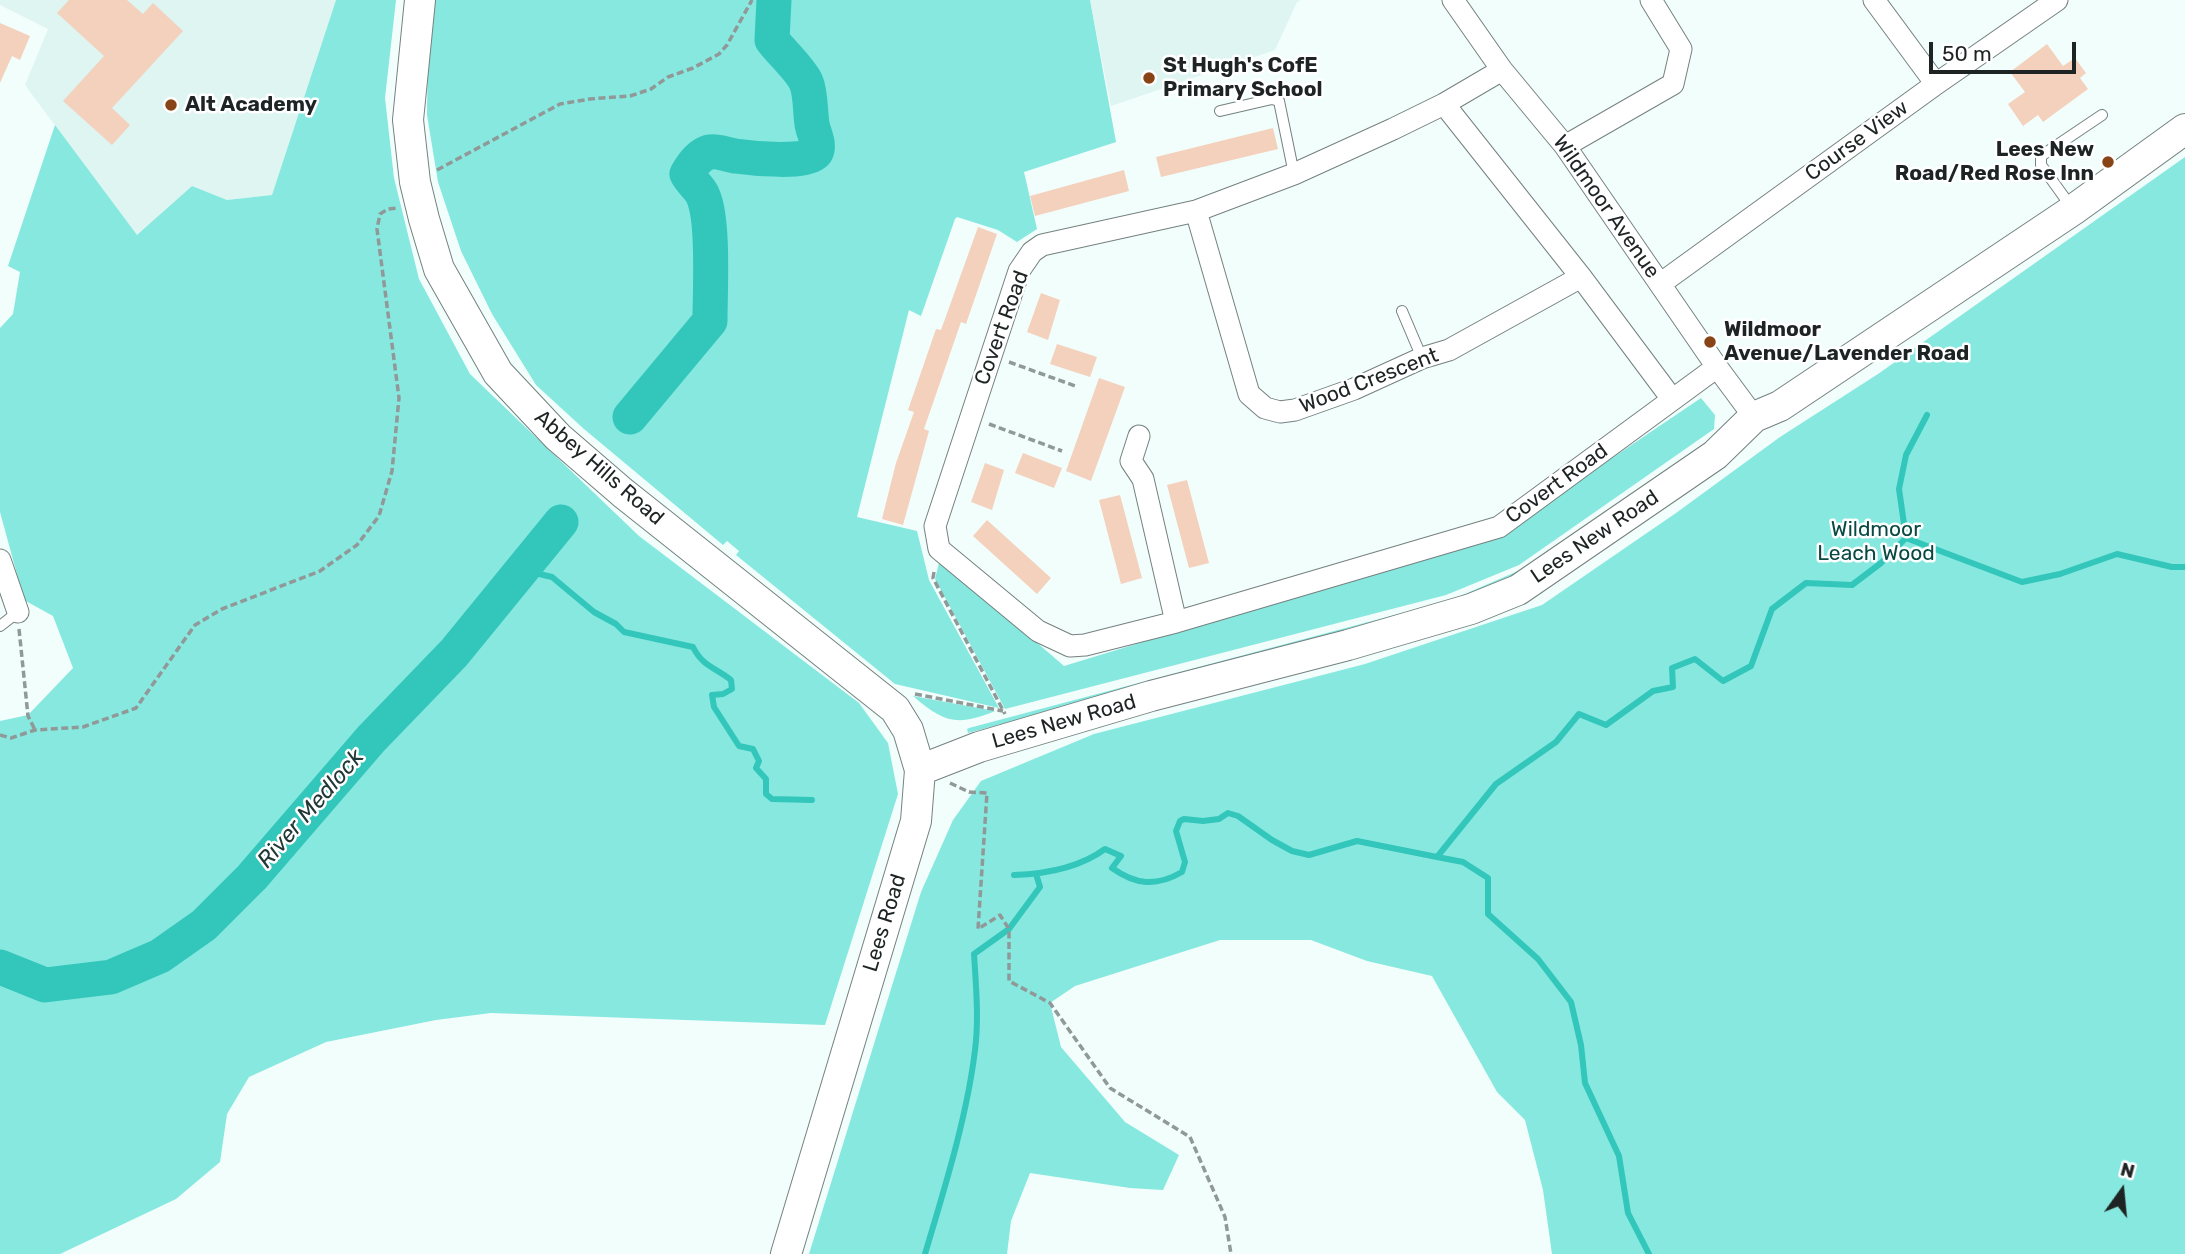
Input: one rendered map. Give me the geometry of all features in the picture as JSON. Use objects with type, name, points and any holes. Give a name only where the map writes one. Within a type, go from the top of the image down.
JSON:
[{"type":"main road","name":"Abbey Hills Road","points":[[420,0],[408,120],[417,193],[439,269],[498,373],[558,437],[623,493],[895,709],[908,730],[920,770]]},
{"type":"main road","name":"Lees New Road","points":[[920,770],[992,743],[1151,696],[1349,645],[1471,609],[1518,590],[1715,456],[1754,417],[1780,406],[2073,210],[2185,129]]},
{"type":"main road","name":"Lees Road","points":[[786,1254],[916,821],[920,770]]},
{"type":"street","name":"Wildmoor Avenue","points":[[1454,0],[1502,70],[1565,146],[1754,417]]},
{"type":"street","points":[[1565,146],[1674,84],[1681,49],[1651,0]]},
{"type":"street","points":[[1874,0],[1936,84]]},
{"type":"street","name":"Course View","points":[[1660,284],[2057,0]]},
{"type":"street","name":"Covert Road","points":[[1502,70],[1444,104],[1294,174],[1196,211],[1042,246],[1032,252],[1019,271],[935,526],[939,549],[1038,631],[1070,646],[1085,645],[1176,622],[1499,527],[1717,367]]},
{"type":"street","points":[[1444,104],[1581,277],[1672,399]]},
{"type":"street","name":"Wood Crescent","points":[[1196,211],[1249,394],[1265,408],[1280,412],[1295,410],[1354,389],[1422,358],[1449,350],[1581,277]]},
{"type":"street","points":[[1139,436],[1131,461],[1143,479],[1176,622]]},
{"type":"street","points":[[0,560],[18,612]]},
{"type":"lane","points":[[1220,111],[1272,99],[1279,101],[1294,174]]},
{"type":"lane","points":[[2073,210],[2041,165],[2041,156],[2102,115]]},
{"type":"lane","points":[[1402,311],[1422,358]]},
{"type":"lane","points":[[0,626],[18,612]]},
{"type":"path","points":[[0,735],[11,738],[35,730],[83,727],[136,708],[195,625],[222,609],[320,571],[357,545],[379,516],[392,471],[399,398],[377,229],[380,214],[560,104],[630,96],[652,89],[668,77],[719,54],[727,45],[752,0]]},
{"type":"path","points":[[991,355],[1078,387]]},
{"type":"path","points":[[970,418],[1062,452]]},
{"type":"path","points":[[908,693],[1004,713],[933,578],[939,549]]},
{"type":"path","points":[[18,612],[28,716],[35,730]]},
{"type":"path","points":[[920,770],[969,792],[987,793],[978,929],[1000,915],[1009,929],[1009,981],[1050,1003],[1110,1088],[1190,1137],[1225,1217],[1231,1254]]},
{"type":"shaded area","name":"Alt Academy","points":[[0,0],[336,0],[272,195],[227,200],[192,186],[137,236],[25,85],[48,29],[0,5]]},
{"type":"shaded area","name":"St Hugh's CofE Primary School","points":[[1090,0],[1301,0],[1297,2],[1275,50],[1111,106]]},
{"type":"green space","points":[[336,0],[396,0],[385,98],[394,178],[419,279],[470,374],[639,536],[859,703],[888,743],[898,794],[825,1025],[491,1013],[436,1020],[326,1042],[249,1077],[227,1114],[220,1162],[176,1199],[60,1254],[0,1254],[0,721],[28,715],[73,668],[53,616],[24,600],[0,512],[0,328],[13,314],[20,272],[8,266],[55,125],[137,235],[192,186],[227,200],[272,195]]},
{"type":"green space","points":[[433,0],[1090,0],[1116,142],[1024,172],[1037,229],[1017,242],[998,230],[957,217],[955,219],[921,316],[909,310],[857,517],[917,531],[929,580],[999,708],[895,684],[736,555],[739,551],[727,541],[723,545],[584,429],[536,385],[492,314],[461,251],[438,182],[427,115],[428,36]]},
{"type":"green space","name":"Wildmoor Leach Wood","points":[[2185,157],[2185,1254],[1552,1254],[1543,1190],[1525,1120],[1497,1092],[1432,976],[1367,961],[1311,940],[1220,940],[1075,986],[1050,1003],[1061,1047],[1125,1122],[1179,1155],[1163,1190],[1130,1188],[1030,1173],[1011,1221],[1007,1254],[809,1254],[921,892],[953,820],[981,781],[1094,734],[1365,664],[1542,605],[1676,513],[1780,437],[1878,374]]},
{"type":"green space","points":[[1701,398],[1715,415],[1714,429],[1519,565],[1446,595],[1005,709],[935,579],[940,559],[1064,666],[1501,533]]},
{"type":"green space","points":[[1698,449],[1520,574],[1453,604],[968,733],[969,728],[1451,600],[1518,571]]},
{"type":"green space","points":[[913,696],[995,711],[970,719],[951,719],[933,712]]},
{"type":"building","points":[[69,0],[127,0],[143,14],[153,3],[183,31],[112,108],[130,125],[112,145],[63,101],[104,56],[57,13]]},
{"type":"building","points":[[0,23],[30,36],[20,60],[12,56],[0,83]]},
{"type":"building","points":[[2047,44],[2063,66],[2075,58],[2086,73],[2080,78],[2088,89],[2043,122],[2038,115],[2023,126],[2008,104],[2025,92],[2010,72]]},
{"type":"building","points":[[1273,128],[1278,149],[1161,177],[1156,157]]},
{"type":"building","points":[[1124,170],[1129,191],[1035,216],[1030,196]]},
{"type":"building","points":[[978,227],[997,234],[966,324],[961,322],[924,429],[929,431],[903,525],[882,519],[896,463],[914,412],[908,410],[936,329],[941,330]]},
{"type":"building","points":[[1041,293],[1060,300],[1048,340],[1027,332]]},
{"type":"building","points":[[1057,344],[1097,357],[1090,377],[1050,364]]},
{"type":"building","points":[[1099,378],[1125,387],[1091,481],[1066,471]]},
{"type":"building","points":[[1023,453],[1062,468],[1054,488],[1015,473]]},
{"type":"building","points":[[985,463],[1004,470],[992,510],[971,502]]},
{"type":"building","points":[[1187,480],[1209,563],[1189,568],[1167,485]]},
{"type":"building","points":[[1120,495],[1142,578],[1121,584],[1099,500]]},
{"type":"building","points":[[987,520],[1051,578],[1037,594],[973,536]]},
{"type":"waterway","name":"River Medlock","points":[[630,417],[710,321],[709,221],[703,196],[687,174],[691,167],[709,152],[742,157],[793,159],[813,155],[817,150],[808,86],[772,40],[774,0]]},
{"type":"waterway","points":[[1906,538],[1899,489],[1906,455],[1927,415]]},
{"type":"waterway","name":"River Medlock","points":[[0,967],[45,985],[111,977],[160,956],[204,925],[252,877],[371,739],[454,653],[561,522]]},
{"type":"waterway","points":[[1014,875],[1061,869],[1084,861],[1105,849],[1121,856],[1112,868],[1121,874],[1138,881],[1163,880],[1182,872],[1185,862],[1176,831],[1180,821],[1219,819],[1228,813],[1238,816],[1292,851],[1309,855],[1357,841],[1437,857],[1496,784],[1556,742],[1579,714],[1606,725],[1653,691],[1673,687],[1672,668],[1695,659],[1723,681],[1751,666],[1772,609],[1806,583],[1852,585],[1881,563],[1906,538],[2022,582],[2060,574],[2117,554],[2172,567],[2185,567]]},
{"type":"waterway","points":[[514,579],[528,582],[535,573],[552,577],[594,612],[616,624],[624,632],[693,647],[705,663],[731,680],[732,689],[723,694],[712,695],[714,707],[739,746],[753,749],[759,761],[756,768],[766,779],[766,794],[772,799],[812,800]]},
{"type":"waterway","points":[[1437,857],[1463,862],[1488,878],[1488,914],[1538,959],[1571,1002],[1581,1045],[1585,1083],[1619,1156],[1628,1213],[1649,1254]]},
{"type":"waterway","points":[[925,1254],[954,1153],[971,1075],[977,1026],[974,954],[1009,929],[1040,887],[1036,874]]},
{"type":"place","name":"St Hugh's CofE Primary School","points":[[1149,78]]},
{"type":"place","name":"Alt Academy","points":[[171,105]]},
{"type":"place","name":"Lees New Road/Red Rose Inn","points":[[2108,162]]},
{"type":"place","name":"Wildmoor Avenue/Lavender Road","points":[[1710,342]]}]
